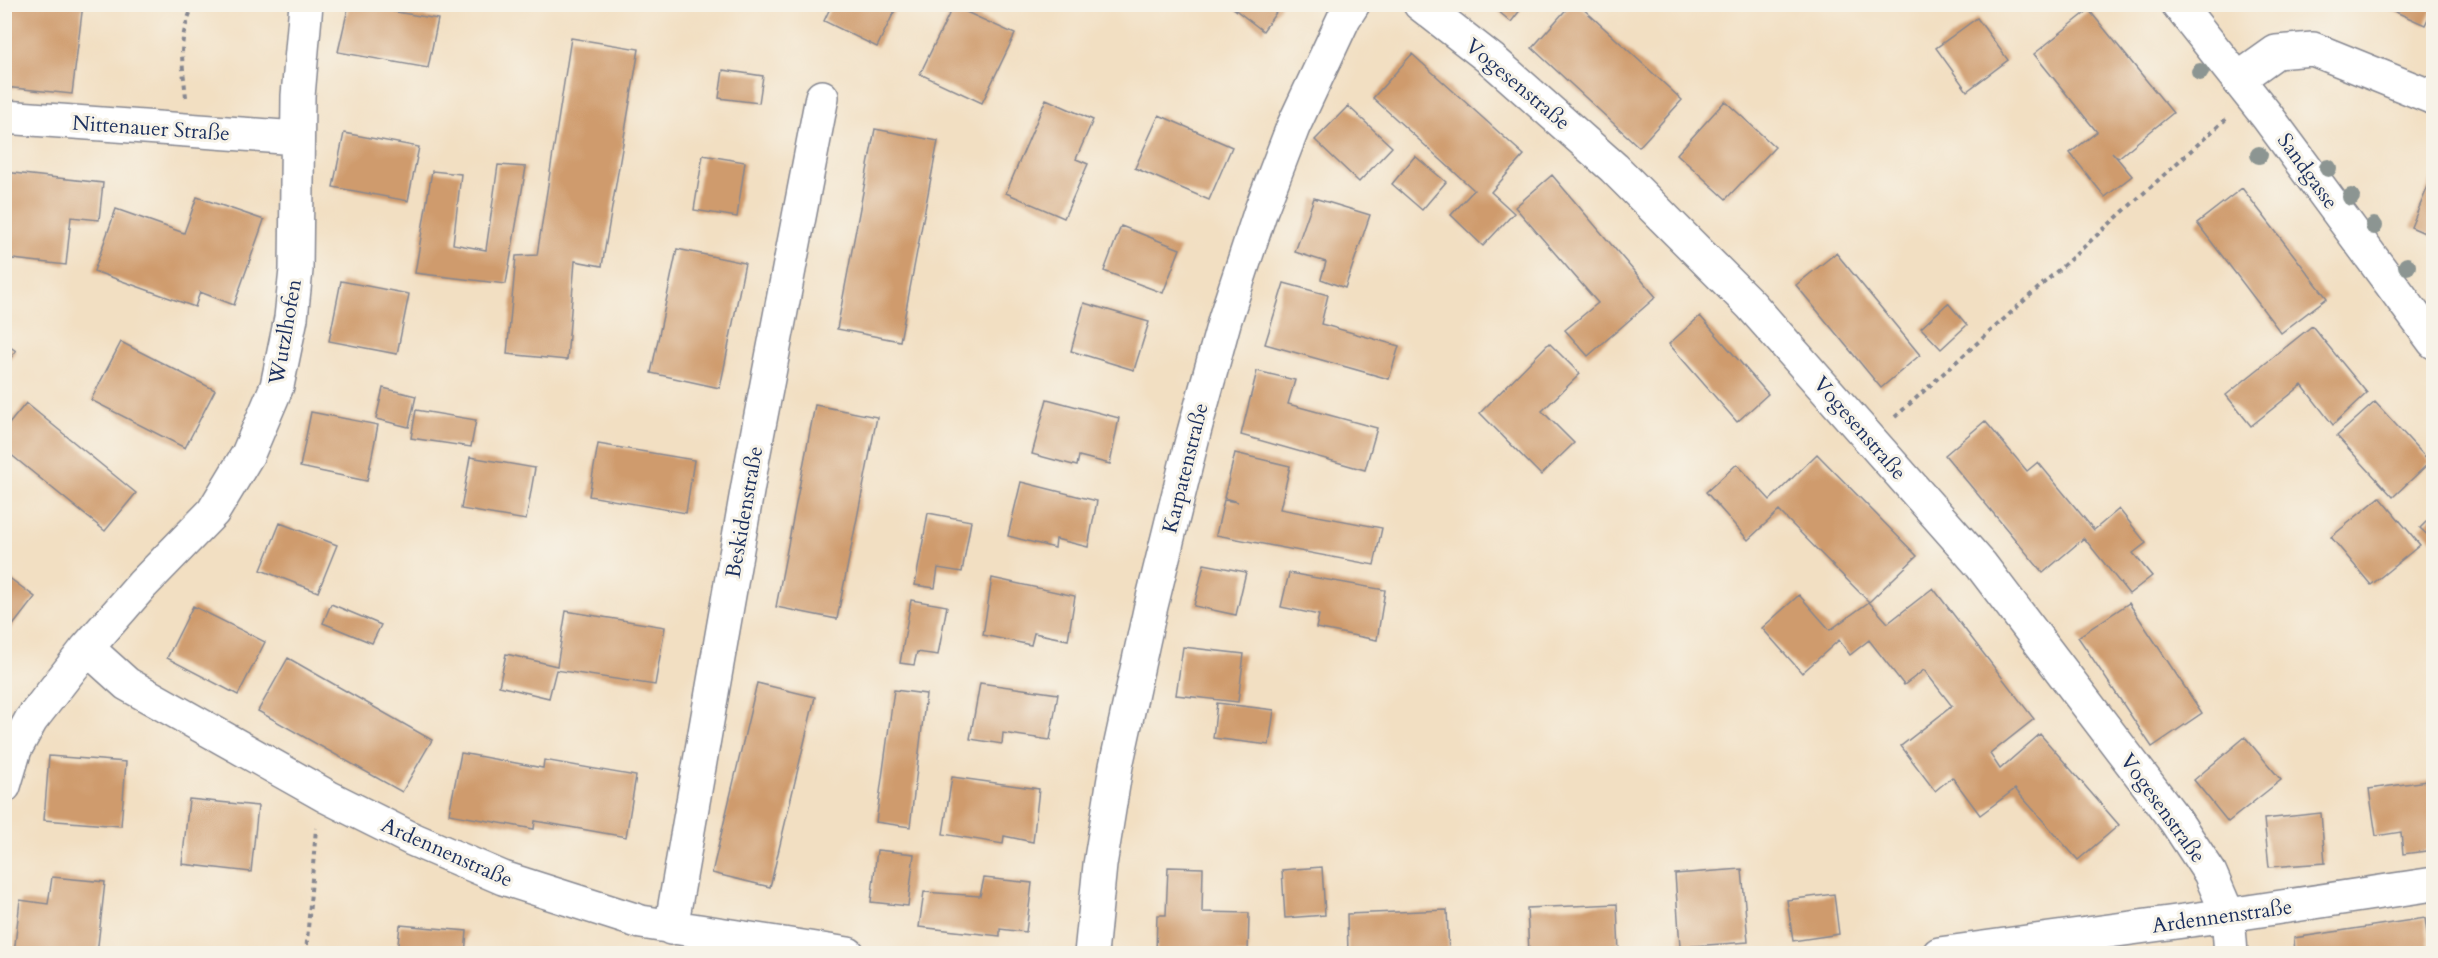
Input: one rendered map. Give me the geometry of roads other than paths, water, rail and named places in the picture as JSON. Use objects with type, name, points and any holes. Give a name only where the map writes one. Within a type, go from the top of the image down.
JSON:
[{"type":"street","name":"Wutzlhofen","points":[[4,786],[15,749],[31,720],[87,648],[142,585],[213,512],[248,454],[277,386],[296,270],[298,96],[306,4]]},
{"type":"street","name":"Karpatenstraße","points":[[1091,954],[1100,865],[1116,766],[1150,610],[1222,330],[1261,210],[1293,127],[1344,18],[1353,4]]},
{"type":"street","name":"Vogesenstraße","points":[[1420,4],[1492,60],[1614,168],[1751,305],[1981,566],[2175,820],[2210,873],[2228,915],[2231,954]]},
{"type":"street","name":"Sandgasse","points":[[2178,4],[2267,116],[2433,342]]},
{"type":"street","points":[[2244,88],[2276,52],[2313,49],[2433,98]]},
{"type":"street","name":"Beskidenstraße","points":[[671,928],[753,458],[822,97]]},
{"type":"street","name":"Nittenauer Straße","points":[[4,117],[297,138]]},
{"type":"street","name":"Ardennenstraße","points":[[87,648],[127,684],[328,797],[412,839],[502,879],[620,916],[671,928],[848,954]]},
{"type":"street","name":"Ardennenstraße","points":[[1940,954],[2228,915],[2433,884]]}]
